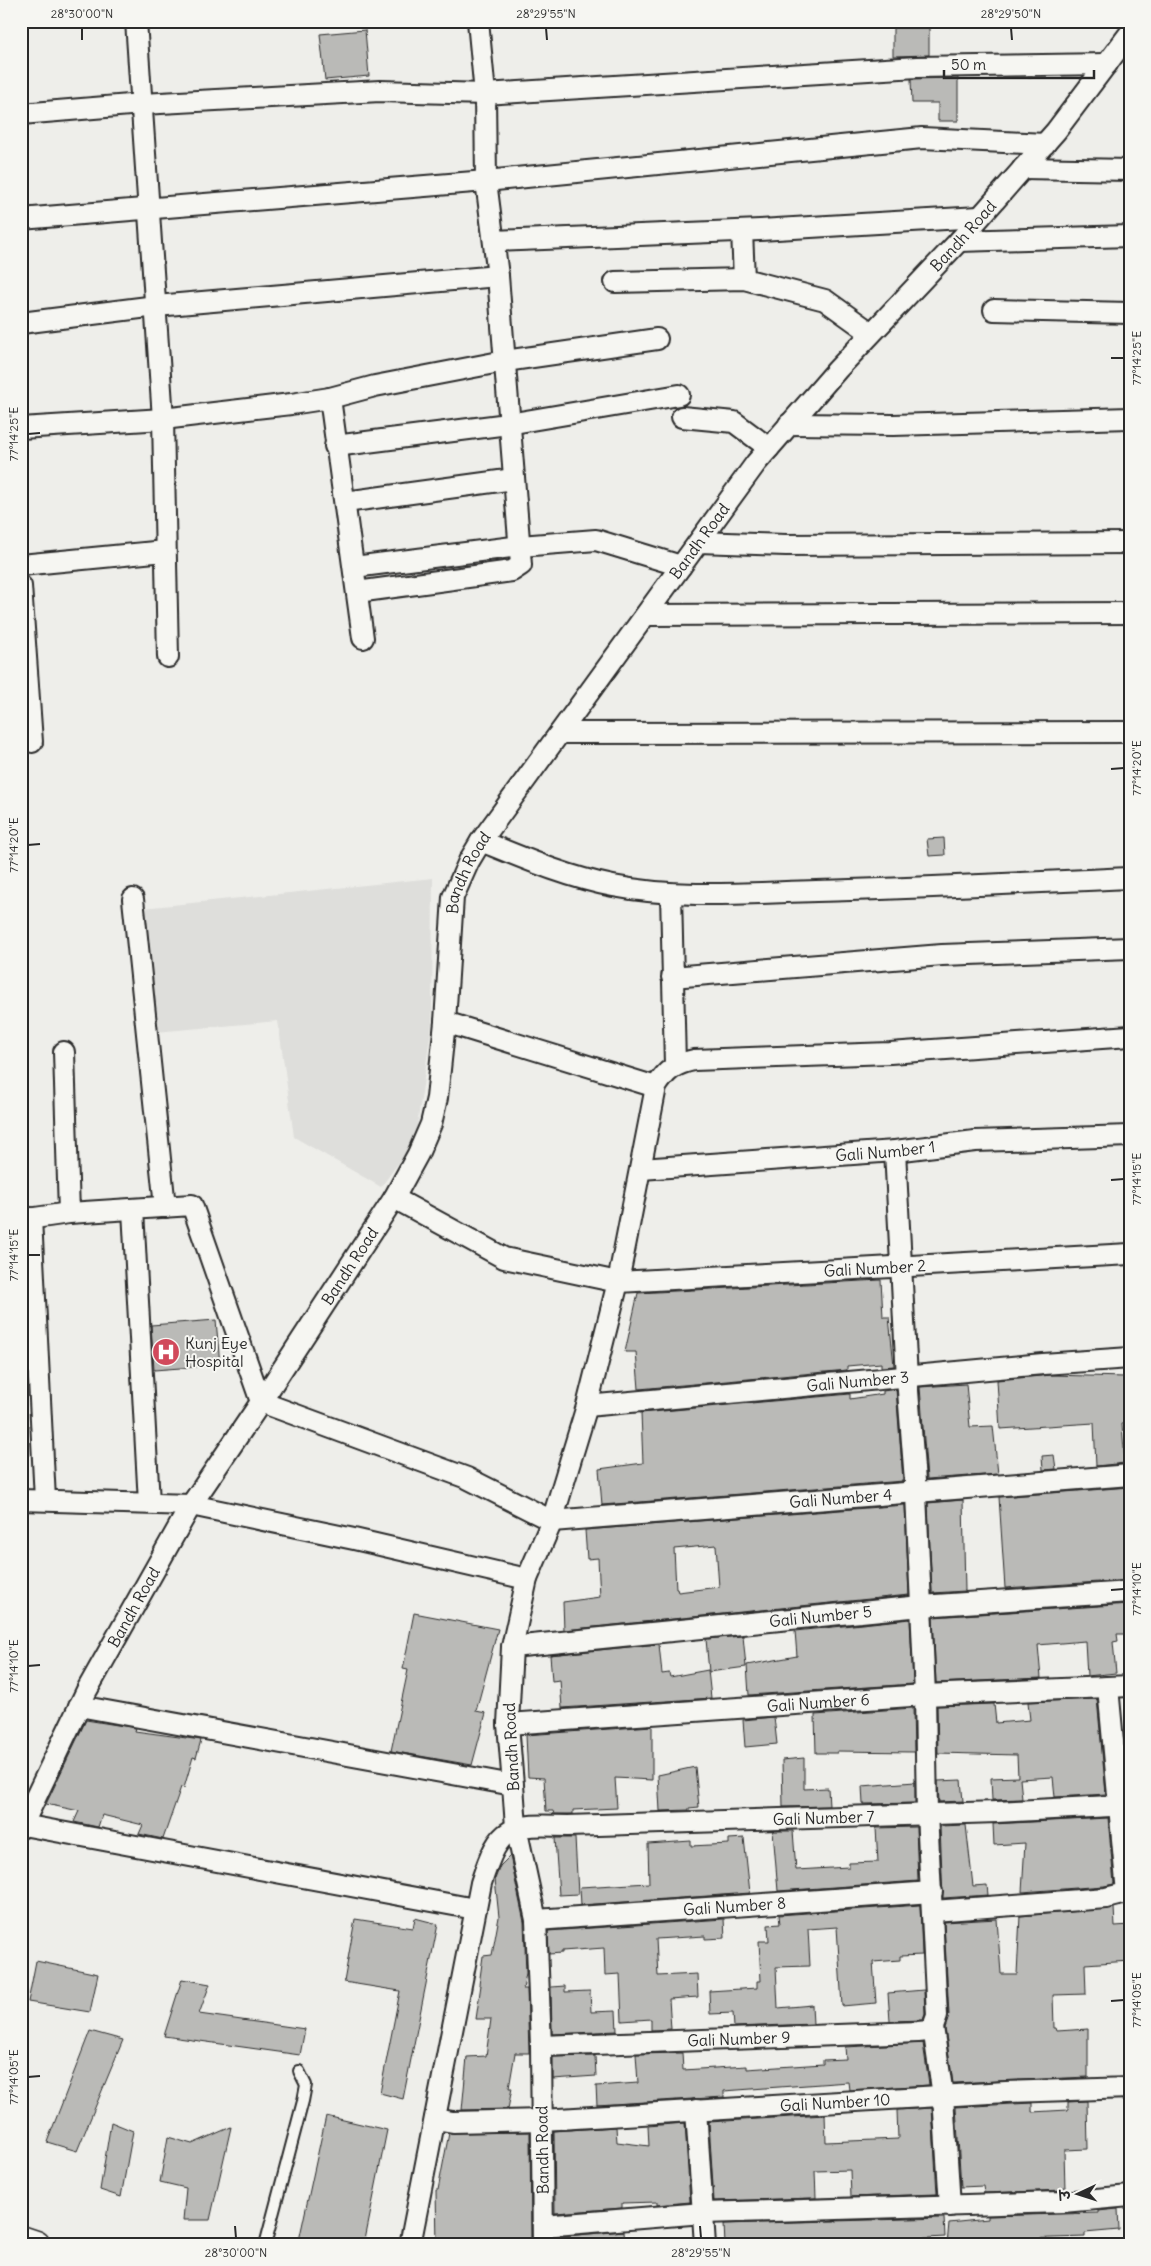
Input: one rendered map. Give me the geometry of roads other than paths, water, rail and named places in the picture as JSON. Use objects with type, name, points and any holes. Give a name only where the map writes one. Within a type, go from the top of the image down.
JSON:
[{"type":"street","points":[[136,21],[163,419],[168,657]]},
{"type":"street","points":[[357,592],[512,571],[521,565],[508,424],[498,276],[486,182],[484,94],[478,21]]},
{"type":"street","name":"Bandh Road","points":[[22,1826],[109,1647],[191,1505],[261,1402],[394,1198],[431,1124],[437,1098],[445,1022],[453,897],[468,861],[480,841],[769,448],[871,333],[959,241],[1045,144],[1130,33]]},
{"type":"street","points":[[21,114],[142,104],[380,91],[484,94],[917,67],[1107,64]]},
{"type":"street","points":[[21,219],[486,182],[922,138],[1045,144]]},
{"type":"street","points":[[1023,168],[1130,170]]},
{"type":"street","points":[[494,241],[742,231],[979,217]]},
{"type":"street","points":[[742,231],[744,279]]},
{"type":"street","points":[[959,241],[1130,236]]},
{"type":"street","points":[[21,323],[156,306],[498,276]]},
{"type":"street","points":[[615,282],[744,279],[825,300],[871,333]]},
{"type":"street","points":[[994,310],[1130,313]]},
{"type":"street","points":[[21,428],[163,419],[291,404],[330,398],[375,386],[505,360],[657,339]]},
{"type":"street","points":[[336,446],[508,424],[679,395]]},
{"type":"street","points":[[330,398],[363,638]]},
{"type":"street","points":[[682,417],[734,422],[769,448]]},
{"type":"street","points":[[789,424],[893,425],[1130,418]]},
{"type":"street","points":[[345,502],[514,479]]},
{"type":"street","points":[[354,567],[520,546],[596,540],[681,566]]},
{"type":"street","points":[[699,542],[786,545],[1130,543]]},
{"type":"street","points":[[21,565],[165,551]]},
{"type":"street","points":[[21,586],[32,742]]},
{"type":"street","points":[[646,615],[1130,613]]},
{"type":"street","points":[[560,733],[1130,732]]},
{"type":"street","points":[[480,841],[540,865],[612,886],[671,894],[919,888],[1130,878]]},
{"type":"street","points":[[671,894],[675,1065]]},
{"type":"street","points":[[133,899],[165,1207]]},
{"type":"street","points":[[672,977],[942,955],[1130,948]]},
{"type":"street","points":[[445,1022],[656,1087],[664,1075],[675,1065],[694,1060],[898,1052],[1130,1036]]},
{"type":"street","points":[[64,1052],[70,1213]]},
{"type":"street","name":"Bandh Road","points":[[543,2235],[541,2046],[536,1920],[516,1827],[508,1724],[512,1647],[527,1579],[552,1521],[587,1406],[618,1282],[656,1087]]},
{"type":"street","name":"Gali Number 1","points":[[641,1169],[895,1151],[975,1141],[1130,1136]]},
{"type":"street","points":[[895,1151],[907,1378],[916,1494],[925,1695],[927,1813],[937,2016],[933,2027],[943,2096],[950,2206]]},
{"type":"street","name":"Gali Number 2","points":[[394,1198],[504,1258],[618,1282],[1130,1254]]},
{"type":"street","points":[[45,1500],[26,1219],[70,1213],[133,1210],[190,1204],[194,1206],[261,1402],[468,1478],[552,1521]]},
{"type":"street","points":[[133,1210],[149,1503]]},
{"type":"street","name":"Gali Number 3","points":[[587,1406],[1130,1358]]},
{"type":"street","name":"Gali Number 4","points":[[552,1521],[916,1494],[1130,1475]]},
{"type":"street","points":[[21,1500],[191,1505],[354,1539],[527,1579]]},
{"type":"street","name":"Gali Number 5","points":[[512,1647],[920,1606],[1130,1592]]},
{"type":"street","name":"Gali Number 6","points":[[508,1724],[925,1695],[1130,1686]]},
{"type":"street","points":[[1108,1687],[1124,1805],[1128,1892]]},
{"type":"street","points":[[79,1706],[513,1785]]},
{"type":"street","name":"Gali Number 7","points":[[516,1827],[1124,1805]]},
{"type":"street","points":[[22,1826],[475,1909]]},
{"type":"street","points":[[410,2245],[475,1909],[487,1866],[496,1845],[507,1833],[516,1827]]},
{"type":"street","name":"Gali Number 8","points":[[536,1920],[932,1902],[1106,1898],[1128,1892]]},
{"type":"street","name":"Gali Number 9","points":[[541,2046],[918,2032],[928,2031],[933,2027]]},
{"type":"street","name":"Gali Number 10","points":[[435,2119],[453,2122],[542,2120],[943,2096],[1130,2088]]},
{"type":"street","points":[[696,2110],[705,2245]]},
{"type":"street","points":[[543,2235],[703,2213],[1063,2202],[1130,2196]]},
{"type":"street","points":[[21,2240],[36,2245]]},
{"type":"lane","points":[[265,2245],[303,2101],[306,2085],[299,2071]]},
{"type":"place","name":"Kunj Eye Hospital","points":[[166,1352]]}]
